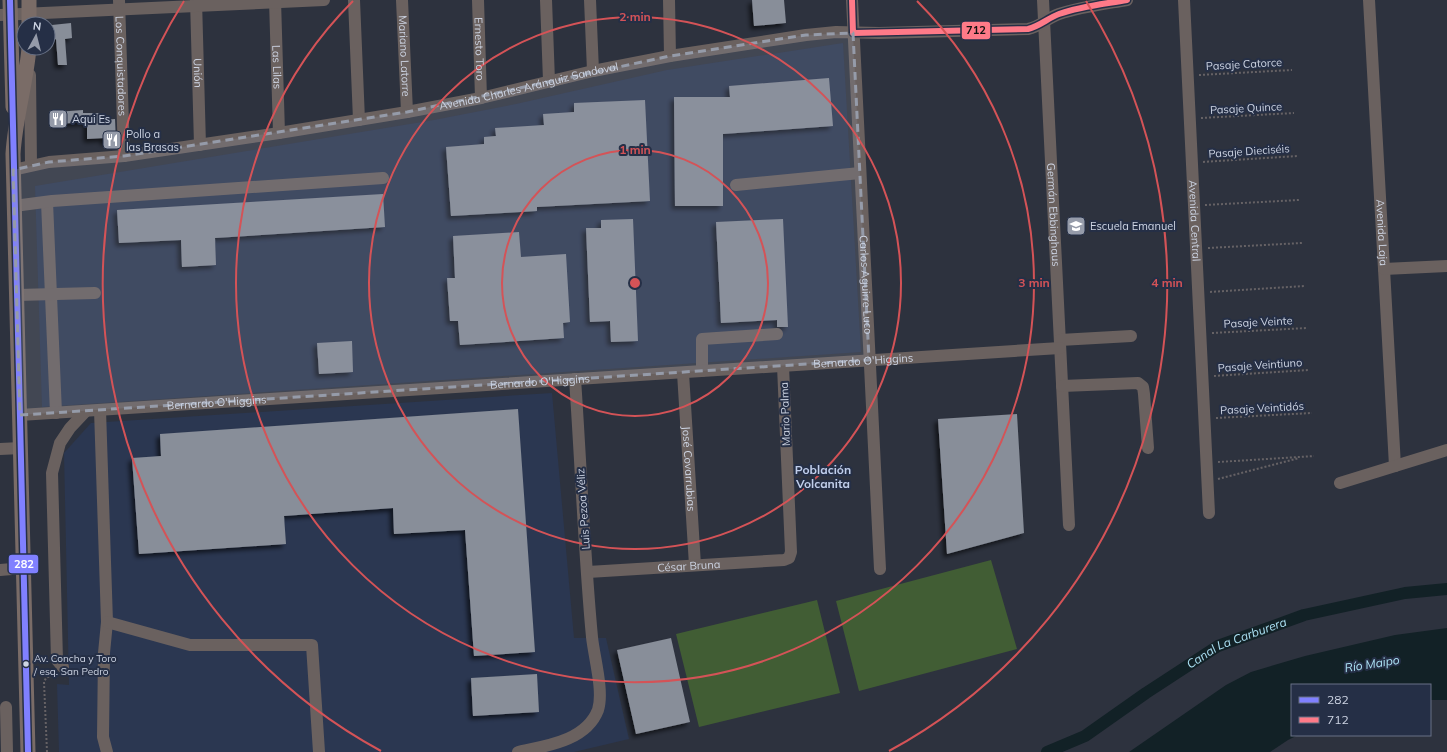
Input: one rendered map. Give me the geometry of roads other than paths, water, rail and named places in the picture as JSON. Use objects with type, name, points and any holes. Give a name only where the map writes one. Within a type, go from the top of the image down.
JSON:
[{"type":"main road","points":[[7,10],[14,144]]},
{"type":"main road","points":[[28,56],[18,111],[14,144],[7,171],[14,206],[28,752]]},
{"type":"street","points":[[7,10],[29,13],[119,5],[324,0]]},
{"type":"street","points":[[354,0],[359,120]]},
{"type":"street","name":"Mariano Latorre","points":[[402,0],[407,112]]},
{"type":"street","name":"Ernesto Toro","points":[[478,0],[481,98]]},
{"type":"street","points":[[546,0],[549,81]]},
{"type":"street","points":[[590,0],[593,71]]},
{"type":"street","points":[[669,0],[670,56]]},
{"type":"street","name":"Carlos Aguirre Luco","points":[[852,0],[880,569]]},
{"type":"street","name":"Germán Ebbinghaus","points":[[1043,0],[1068,525]]},
{"type":"street","name":"Avenida Charles Aránguiz Sandoval","points":[[7,171],[54,162],[124,156],[200,145],[407,112],[481,98],[593,71],[670,56],[806,35],[836,32],[879,34],[1028,29],[1036,27],[1054,16],[1066,12],[1127,0]]},
{"type":"street","name":"Avenida Central","points":[[1184,0],[1209,513]]},
{"type":"street","name":"Avenida Laja","points":[[1368,0],[1395,466]]},
{"type":"street","name":"Las Lilas","points":[[275,1],[279,133]]},
{"type":"street","name":"Unión","points":[[196,3],[200,145]]},
{"type":"street","name":"Los Conquistadores","points":[[119,5],[124,156]]},
{"type":"street","points":[[30,56],[31,166]]},
{"type":"street","points":[[736,185],[860,173]]},
{"type":"street","points":[[14,206],[47,202],[384,178]]},
{"type":"street","points":[[47,202],[56,413]]},
{"type":"street","points":[[1384,269],[1447,266]]},
{"type":"street","points":[[17,295],[95,293]]},
{"type":"street","points":[[702,371],[702,339],[777,334]]},
{"type":"street","name":"Bernardo O'Higgins","points":[[20,415],[869,360],[1060,344],[1131,336]]},
{"type":"street","name":"Mario Palma","points":[[783,366],[791,552],[789,558]]},
{"type":"street","name":"José Covarrubias","points":[[683,373],[695,565]]},
{"type":"street","name":"Luis Pezoa Véliz","points":[[518,752],[555,744],[581,732],[598,710],[600,693],[592,639],[575,379]]},
{"type":"street","points":[[1062,386],[1138,383],[1143,387],[1148,448]]},
{"type":"street","points":[[100,410],[107,622],[104,653],[103,737],[108,752]]},
{"type":"street","points":[[60,664],[52,473],[60,443],[70,428],[86,411]]},
{"type":"street","points":[[0,449],[21,448]]},
{"type":"street","points":[[1340,483],[1447,450]]},
{"type":"street","name":"César Bruna","points":[[588,572],[784,560],[789,558]]},
{"type":"street","points":[[0,570],[24,568]]},
{"type":"street","points":[[107,622],[190,645],[312,645],[319,752]]},
{"type":"street","points":[[7,752],[3,707],[27,705]]},
{"type":"water","name":"Río Maipo","points":[[1447,628],[1447,700],[1431,700],[1431,684],[1291,684],[1291,736],[1296,736],[1270,752],[1129,752],[1226,685],[1251,672],[1305,656],[1395,635]]},
{"type":"waterway","name":"Canal La Carburera","points":[[1047,752],[1085,736],[1146,693],[1218,646],[1304,615],[1405,593],[1447,589]]},
{"type":"place","name":"Aqui Es","points":[[58,119]]},
{"type":"place","name":"Pollo a las Brasas","points":[[112,140]]},
{"type":"place","name":"Escuela Emanuel","points":[[1076,226]]},
{"type":"place","name":"Av. Concha y Toro / esq. San Pedro","points":[[26,664]]},
{"type":"district","name":"Población Volcanita","points":[[823,477]]}]
